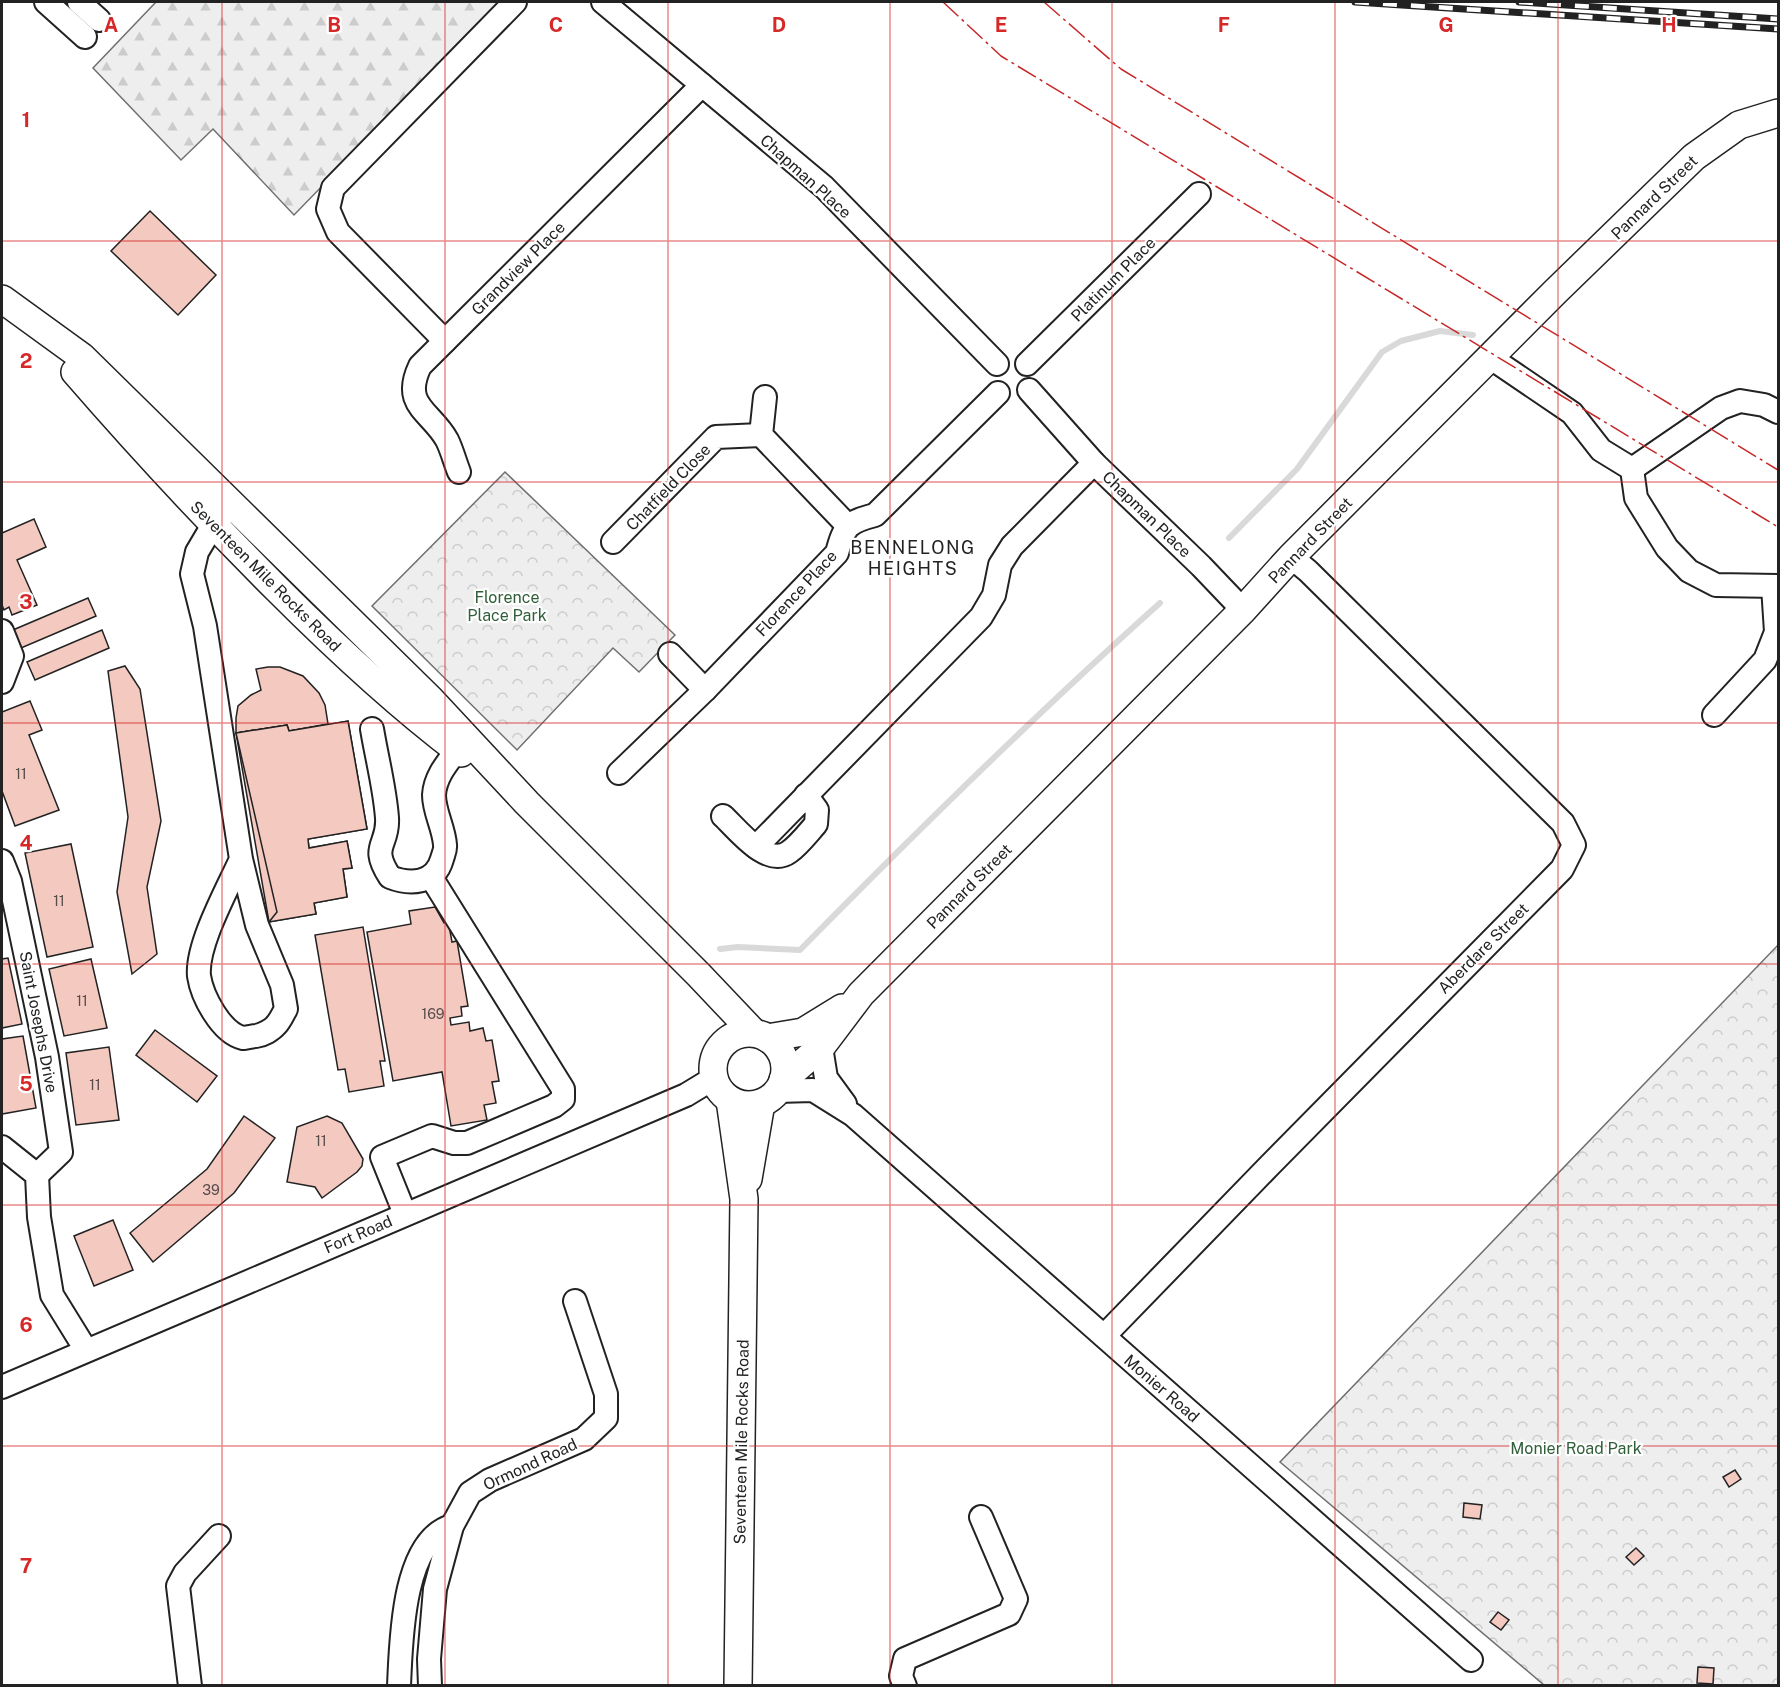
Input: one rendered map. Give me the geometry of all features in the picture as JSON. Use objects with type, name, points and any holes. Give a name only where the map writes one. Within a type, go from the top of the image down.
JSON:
[{"type":"main road","name":"Pannard Street","points":[[774,1092],[821,1047],[861,994],[1243,610],[1291,557],[1554,292],[1694,157],[1739,125],[1779,113]]},
{"type":"main road","name":"Seventeen Mile Rocks Road","points":[[2,299],[82,357],[431,700],[528,802],[760,1035]]},
{"type":"main road","name":"Seventeen Mile Rocks Road","points":[[31,321],[131,437],[213,525],[342,654],[457,750],[528,802]]},
{"type":"main road","name":"Seventeen Mile Rocks Road","points":[[699,975],[727,1040]]},
{"type":"main road","name":"Pannard Street","points":[[760,1035],[803,1032],[833,1015],[861,994]]},
{"type":"main road","points":[[744,1033],[760,1035],[781,1053],[784,1066],[774,1092],[742,1104],[722,1089],[713,1070],[716,1053],[727,1040],[744,1033]]},
{"type":"main road","name":"Seventeen Mile Rocks Road","points":[[722,1089],[744,1199],[738,1686]]},
{"type":"main road","name":"Seventeen Mile Rocks Road","points":[[744,1199],[774,1092]]},
{"type":"street","points":[[46,2],[92,29],[79,2]]},
{"type":"street","points":[[445,341],[338,232],[328,209],[333,188],[515,2]]},
{"type":"street","name":"Chapman Place","points":[[603,2],[824,188],[997,364]]},
{"type":"street","name":"Grandview Place","points":[[459,472],[446,439],[414,399],[412,386],[420,366],[702,85]]},
{"type":"street","name":"Platinum Place","points":[[1027,364],[1199,194]]},
{"type":"street","points":[[1006,358],[1017,358],[1027,364],[1032,374],[1029,390],[1018,398],[1004,397],[998,393],[992,382],[997,364],[1006,358]]},
{"type":"street","points":[[1491,358],[1572,413],[1601,450],[1632,469]]},
{"type":"street","name":"Chapman Place","points":[[1029,390],[1094,463],[1202,566],[1243,610]]},
{"type":"street","points":[[765,397],[761,435],[848,526],[861,518],[875,515],[998,393]]},
{"type":"street","points":[[1632,469],[1721,408],[1740,401],[1764,405],[1779,412]]},
{"type":"street","name":"Chatfield Close","points":[[613,543],[716,437],[761,435]]},
{"type":"street","points":[[723,816],[756,848],[981,617],[994,596],[1000,565],[1012,546],[1094,463]]},
{"type":"street","points":[[1632,469],[1636,498],[1667,548],[1689,571],[1716,585],[1776,586],[1776,632],[1765,660],[1714,715]]},
{"type":"street","points":[[232,504],[213,525],[196,552],[192,574],[205,626],[241,859],[257,925],[282,985],[286,1010],[276,1026],[262,1035],[243,1038],[215,1015],[204,995],[199,975],[201,956],[209,930],[241,859]]},
{"type":"street","name":"Florence Place","points":[[619,773],[705,690],[837,553],[848,526]]},
{"type":"street","name":"Aberdare Street","points":[[1104,1336],[1562,868],[1574,845],[1563,823],[1308,571],[1291,557]]},
{"type":"street","points":[[2,632],[12,656],[2,682]]},
{"type":"street","points":[[670,654],[705,690]]},
{"type":"street","points":[[372,729],[387,820],[379,856],[390,877],[404,882],[431,878],[441,865],[446,846],[436,812],[434,794],[440,772],[457,750]]},
{"type":"street","name":"Saint Josephs Drive","points":[[2,861],[10,881],[43,1035],[61,1152],[38,1175]]},
{"type":"street","points":[[405,1214],[382,1157],[432,1136],[454,1143],[467,1143],[554,1106],[563,1099],[563,1089],[431,878]]},
{"type":"street","name":"Monier Road","points":[[821,1047],[826,1078],[853,1114]]},
{"type":"street","name":"Fort Road","points":[[2,1387],[687,1095],[722,1089]]},
{"type":"street","name":"Monier Road","points":[[774,1092],[813,1090],[853,1114],[1471,1660]]},
{"type":"street","points":[[2,1147],[38,1175],[39,1217],[52,1295],[87,1350]]},
{"type":"street","name":"Ormond Road","points":[[430,1686],[429,1659],[435,1589],[452,1526],[470,1493],[490,1480],[584,1439],[606,1418],[606,1394],[575,1301]]},
{"type":"street","points":[[905,1686],[900,1676],[905,1659],[1009,1614],[1016,1599],[981,1517]]},
{"type":"street","name":"Ormond Road","points":[[399,1686],[401,1637],[409,1583],[425,1546],[442,1528],[452,1526]]},
{"type":"street","points":[[190,1686],[178,1586],[185,1573],[219,1536]]},
{"type":"green space","points":[[156,2],[501,2],[294,215],[213,129],[181,160],[93,68]]},
{"type":"green space","name":"Florence Place Park","points":[[505,472],[675,635],[639,672],[613,648],[517,750],[372,606]]},
{"type":"green space","name":"Monier Road Park","points":[[1778,945],[1778,1685],[1544,1685],[1280,1462]]},
{"type":"building","points":[[150,211],[216,275],[178,315],[111,251]]},
{"type":"building","points":[[34,519],[46,547],[17,560],[37,605],[12,615],[9,607],[4,610],[2,605],[2,533]]},
{"type":"building","points":[[88,598],[96,616],[21,648],[13,630]]},
{"type":"building","points":[[102,630],[109,648],[35,680],[27,662]]},
{"type":"building","points":[[125,666],[140,689],[161,821],[147,887],[157,954],[132,974],[117,892],[128,817],[108,671]]},
{"type":"building","points":[[280,667],[303,676],[319,693],[325,705],[328,724],[289,731],[287,725],[236,733],[238,706],[261,690],[256,669]]},
{"type":"building","points":[[30,701],[42,730],[29,735],[59,810],[15,826],[2,791],[2,712]]},
{"type":"building","points":[[348,721],[367,829],[308,839],[309,848],[347,841],[352,868],[343,869],[347,897],[314,903],[316,914],[269,922],[236,733],[287,725],[289,731]]},
{"type":"building","points":[[348,721],[367,829],[308,839],[309,848],[347,841],[352,868],[343,869],[347,897],[314,903],[316,914],[269,922],[277,912],[236,733],[287,725],[289,731]]},
{"type":"building","points":[[71,844],[93,947],[47,957],[25,853]]},
{"type":"building","points":[[435,907],[444,923],[448,920],[452,942],[457,941],[468,1006],[461,1007],[462,1016],[450,1018],[451,1025],[469,1022],[470,1031],[483,1028],[486,1041],[492,1040],[499,1081],[492,1082],[496,1103],[484,1105],[487,1120],[451,1126],[442,1072],[393,1081],[367,932],[411,924],[409,911]]},
{"type":"building","points":[[363,927],[385,1061],[380,1061],[384,1086],[349,1092],[345,1069],[338,1070],[315,935]]},
{"type":"building","points":[[8,958],[22,1024],[2,1028],[2,959]]},
{"type":"building","points":[[91,959],[107,1028],[64,1036],[49,969]]},
{"type":"building","points":[[155,1030],[217,1076],[197,1102],[136,1055]]},
{"type":"building","points":[[23,1036],[36,1108],[2,1114],[2,1039]]},
{"type":"building","points":[[109,1047],[119,1120],[76,1125],[66,1053]]},
{"type":"building","points":[[244,1116],[275,1138],[234,1193],[153,1262],[130,1233],[207,1169]]},
{"type":"building","points":[[327,1116],[342,1123],[363,1159],[362,1166],[357,1172],[322,1198],[315,1187],[287,1182],[297,1127]]},
{"type":"building","points":[[113,1220],[133,1270],[94,1286],[74,1236]]},
{"type":"building","points":[[1735,1470],[1741,1479],[1729,1487],[1723,1477]]},
{"type":"building","points":[[1464,1503],[1482,1505],[1480,1519],[1463,1517]]},
{"type":"building","points":[[1636,1548],[1644,1556],[1634,1565],[1626,1557]]},
{"type":"building","points":[[1498,1612],[1509,1620],[1501,1630],[1490,1622]]},
{"type":"building","points":[[1698,1667],[1714,1668],[1713,1684],[1697,1683]]},
{"type":"waterway","points":[[1229,538],[1297,469],[1382,352],[1401,341],[1440,331],[1473,335]]},
{"type":"waterway","points":[[720,949],[738,947],[800,950],[977,774],[1160,603]]},
{"type":"railway","points":[[1355,2],[1778,29]]},
{"type":"railway","points":[[1519,2],[1778,19]]},
{"type":"power","points":[[943,2],[1001,56],[1778,527]]},
{"type":"power","points":[[1044,2],[1121,69],[1778,470]]},
{"type":"district","name":"BENNELONG HEIGHTS","points":[[913,558]]}]
